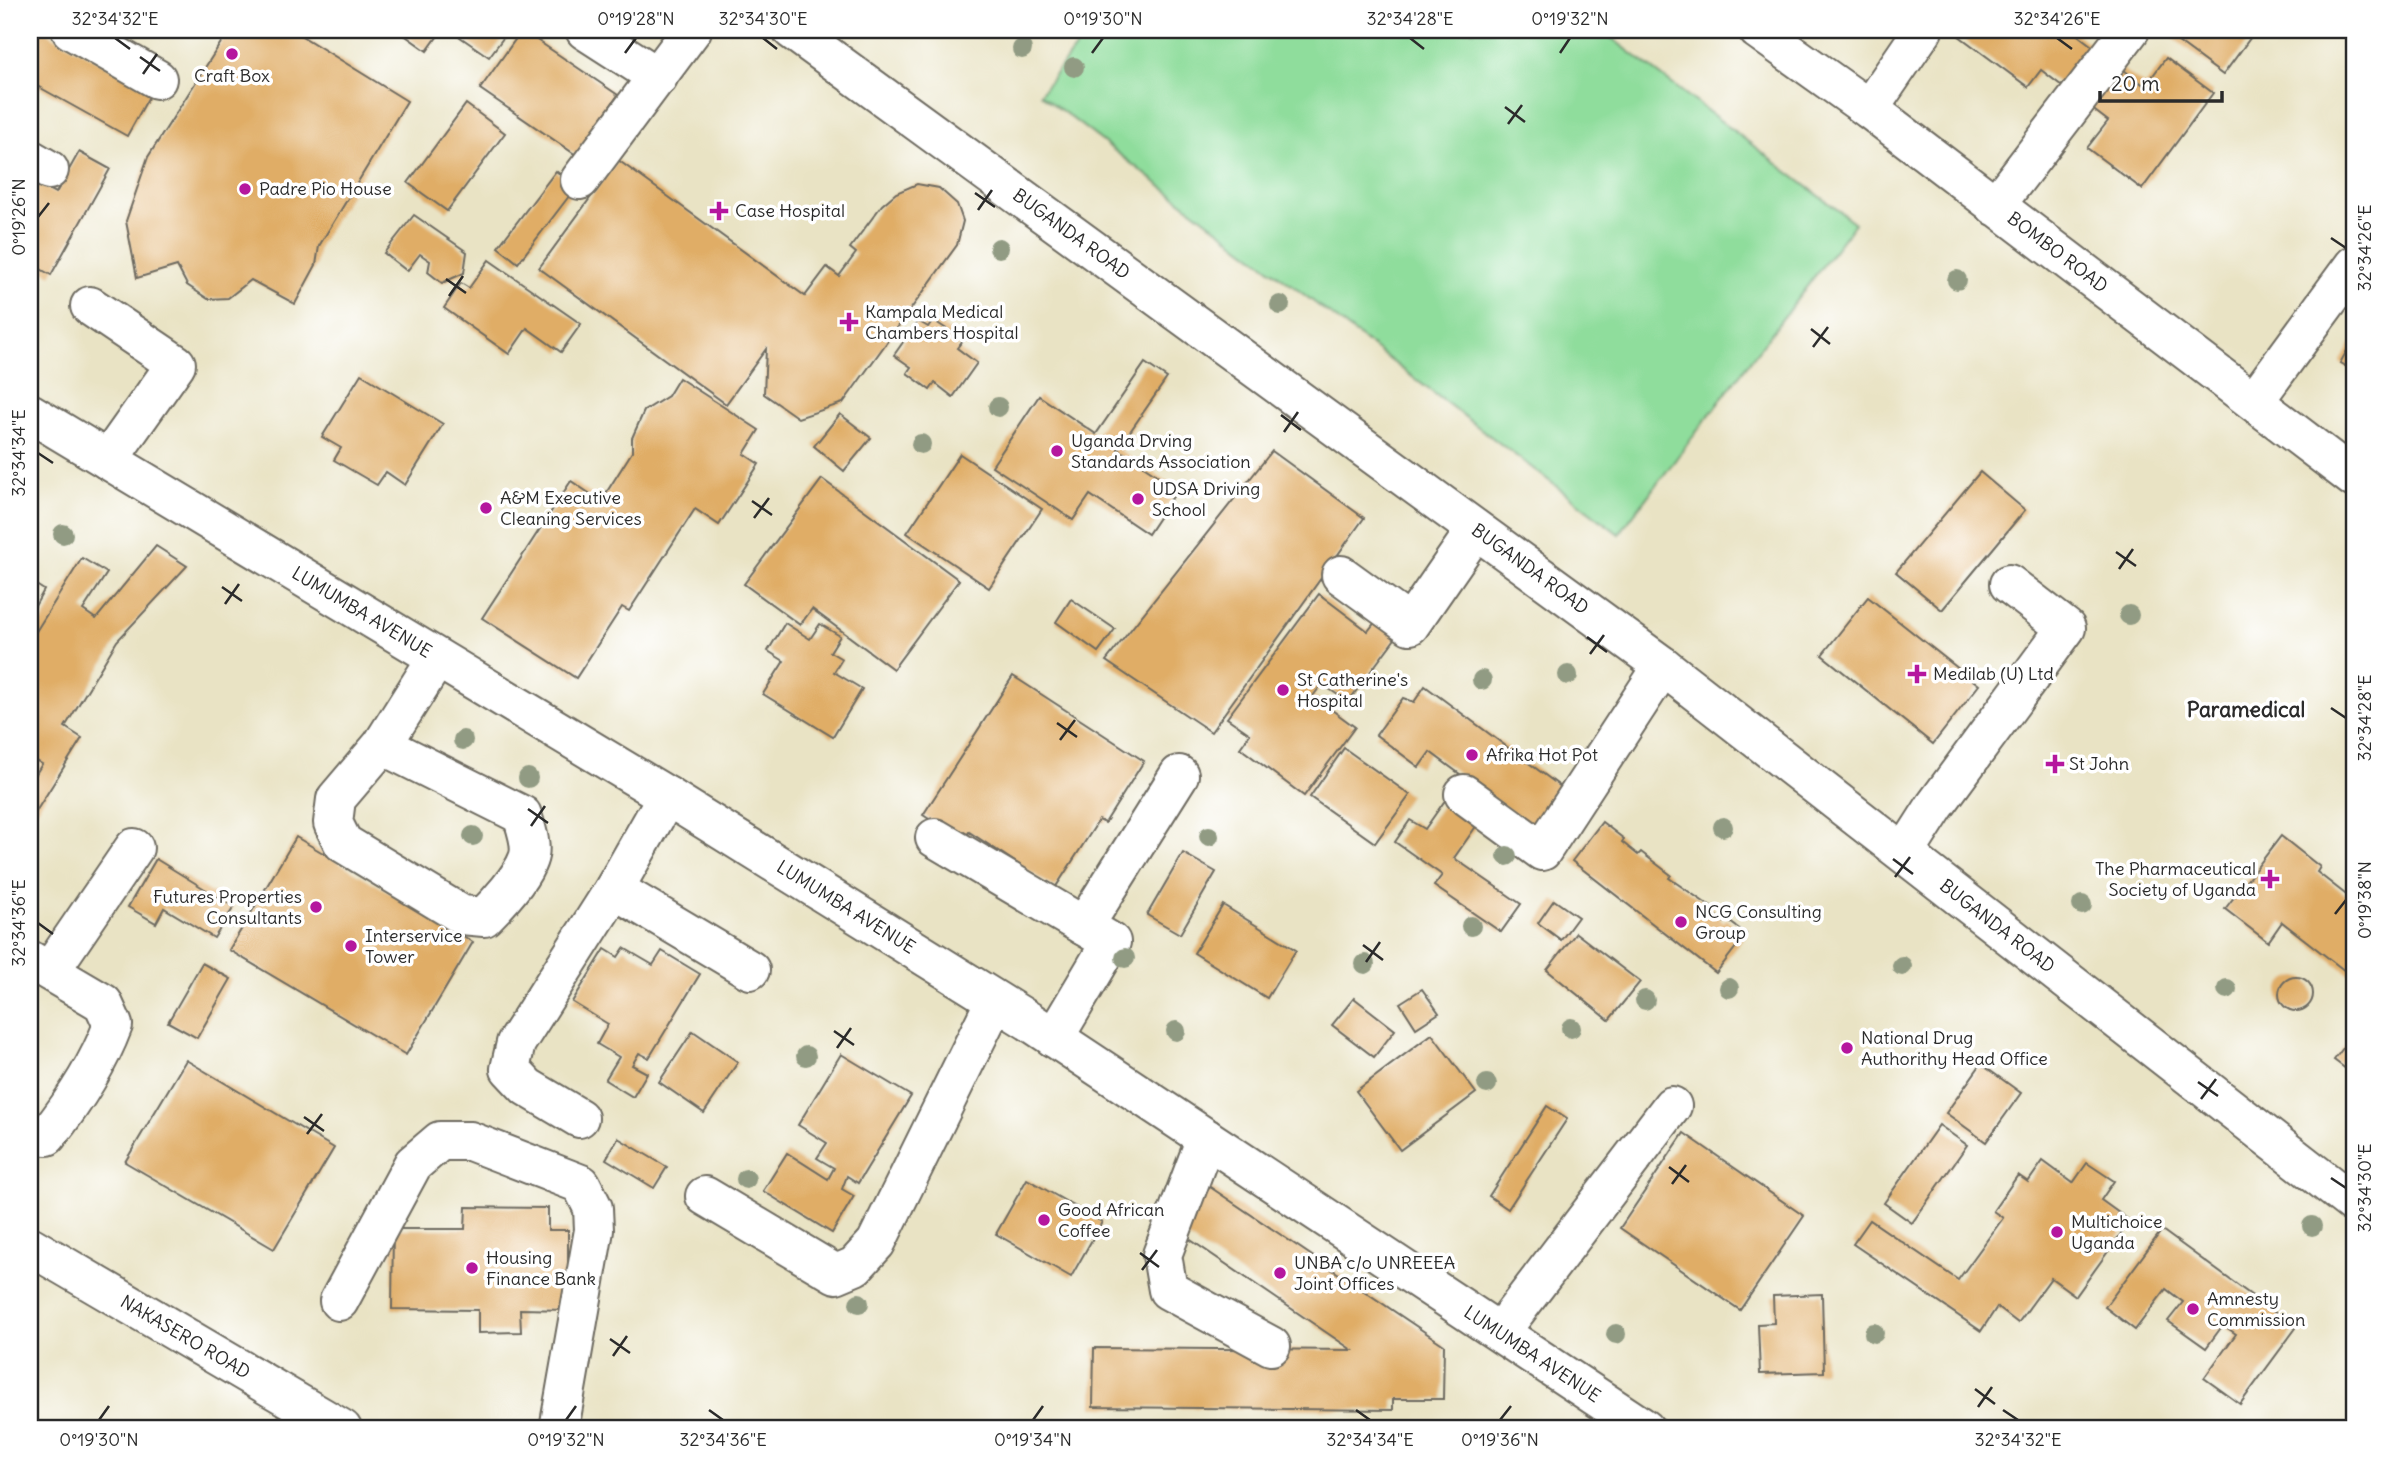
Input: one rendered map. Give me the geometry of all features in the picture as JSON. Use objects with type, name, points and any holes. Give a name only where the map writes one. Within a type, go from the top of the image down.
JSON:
[{"type":"main road","points":[[71,30],[157,79]]},
{"type":"main road","points":[[585,30],[658,77]]},
{"type":"main road","points":[[580,180],[692,30]]},
{"type":"main road","name":"BUGANDA ROAD","points":[[792,30],[1663,666],[2354,1204]]},
{"type":"main road","name":"BOMBO ROAD","points":[[1758,30],[1869,109],[2255,400],[2354,478]]},
{"type":"main road","points":[[1869,109],[1923,30]]},
{"type":"main road","points":[[1995,205],[2130,30]]},
{"type":"main road","points":[[2255,400],[2354,265]]},
{"type":"main road","points":[[90,306],[176,365],[108,460]]},
{"type":"main road","name":"LUMUMBA AVENUE","points":[[30,413],[667,796],[995,1000],[1645,1429]]},
{"type":"main road","points":[[1341,575],[1410,625],[1475,531]]},
{"type":"main road","points":[[1905,853],[1935,806],[2066,628],[2009,584]]},
{"type":"main road","points":[[382,745],[522,815],[528,833],[528,859],[500,901],[484,917],[462,915],[343,843],[333,822],[336,799],[382,745],[437,658]]},
{"type":"main road","points":[[1464,794],[1542,851],[1663,666]]},
{"type":"main road","points":[[1084,926],[1179,775]]},
{"type":"main road","points":[[579,1118],[527,1087],[510,1069],[516,1043],[614,889],[667,796]]},
{"type":"main road","points":[[935,838],[1111,942],[1054,1038]]},
{"type":"main road","points":[[30,1135],[47,1136],[58,1122],[103,1054],[113,1025],[103,1003],[40,965],[134,848]]},
{"type":"main road","points":[[614,889],[750,970]]},
{"type":"main road","points":[[705,1196],[836,1274],[855,1266],[876,1243],[995,1000]]},
{"type":"main road","points":[[1500,1332],[1672,1106]]},
{"type":"main road","points":[[1206,1139],[1162,1255],[1168,1290],[1271,1346]]},
{"type":"main road","points":[[339,1301],[413,1164],[440,1141],[470,1141],[581,1184],[593,1208],[594,1230],[559,1429]]},
{"type":"main road","name":"NAKASERO ROAD","points":[[30,1246],[342,1429]]},
{"type":"green space","points":[[1089,30],[1601,30],[1855,223],[1619,534],[1040,94]]},
{"type":"building","points":[[30,30],[42,30],[152,91],[127,136],[30,82]]},
{"type":"building","name":"Padre Pio House","points":[[229,30],[292,30],[407,101],[319,246],[316,265],[295,304],[251,280],[228,298],[208,299],[187,285],[177,266],[137,278],[126,221],[148,157]]},
{"type":"building","points":[[406,30],[442,30],[427,51],[403,34]]},
{"type":"building","points":[[450,30],[509,30],[489,57]]},
{"type":"building","points":[[522,30],[618,95],[576,155],[480,89]]},
{"type":"building","points":[[1951,30],[2071,30],[2145,86],[2166,58],[2213,93],[2142,189],[2087,148],[2108,121],[2041,70],[2028,87]]},
{"type":"building","points":[[2174,30],[2256,30],[2223,75],[2170,36]]},
{"type":"building","points":[[466,104],[505,133],[447,211],[408,183]]},
{"type":"building","points":[[79,152],[110,169],[51,275],[30,263],[30,179],[56,193]]},
{"type":"building","points":[[618,160],[805,296],[827,267],[839,276],[856,253],[850,248],[882,205],[896,193],[917,184],[939,188],[957,204],[963,221],[957,245],[843,403],[798,418],[764,394],[766,349],[726,404],[539,268]]},
{"type":"building","points":[[556,171],[576,187],[518,263],[498,247]]},
{"type":"building","points":[[414,215],[467,252],[464,273],[442,283],[428,272],[430,261],[420,254],[407,271],[384,253]]},
{"type":"building","points":[[489,260],[581,324],[561,352],[527,328],[509,354],[444,308],[461,283],[469,288]]},
{"type":"building","points":[[933,320],[963,340],[957,348],[977,363],[953,397],[935,383],[930,390],[907,373],[911,367],[894,355],[918,321],[928,327]]},
{"type":"building","points":[[2354,338],[2354,371],[2340,363]]},
{"type":"building","points":[[1145,363],[1167,378],[1118,449],[1178,489],[1148,534],[1090,495],[1073,520],[992,466],[1039,396],[1096,434]]},
{"type":"building","points":[[361,374],[443,424],[405,485],[386,472],[377,485],[334,460],[341,448],[322,437]]},
{"type":"building","points":[[679,378],[759,430],[744,454],[759,464],[719,525],[695,509],[629,611],[622,607],[576,678],[482,618],[571,481],[601,501],[632,452],[632,438],[644,411],[668,396]]},
{"type":"building","points":[[840,414],[871,438],[844,471],[814,446]]},
{"type":"building","points":[[1272,451],[1364,518],[1211,732],[1106,661]]},
{"type":"building","points":[[960,454],[1042,509],[989,588],[907,533]]},
{"type":"building","points":[[1980,472],[2025,510],[1942,610],[1896,572]]},
{"type":"building","points":[[822,479],[959,580],[893,669],[812,609],[800,625],[744,584]]},
{"type":"building","points":[[156,546],[187,566],[117,641],[65,727],[82,738],[35,813],[30,809],[30,783],[42,764],[30,757],[30,641],[82,558],[107,573],[83,610],[96,619]]},
{"type":"building","points":[[30,581],[44,590],[30,615]]},
{"type":"building","name":"St Catherine's Hospital","points":[[1319,594],[1368,631],[1376,621],[1397,636],[1348,702],[1322,684],[1313,696],[1355,727],[1304,796],[1240,748],[1250,734],[1227,718]]},
{"type":"building","points":[[1868,597],[1979,685],[1933,744],[1822,655]]},
{"type":"building","points":[[1071,599],[1115,629],[1098,652],[1056,622]]},
{"type":"building","points":[[785,623],[810,639],[820,624],[840,636],[830,652],[842,659],[834,672],[862,689],[833,737],[763,694],[784,661],[768,651]]},
{"type":"building","points":[[1013,676],[1144,761],[1105,823],[1099,820],[1055,888],[969,832],[963,841],[923,815]]},
{"type":"building","points":[[1425,686],[1561,787],[1547,807],[1556,813],[1541,834],[1430,752],[1419,767],[1376,735],[1403,698],[1414,702]]},
{"type":"building","points":[[1344,748],[1410,795],[1375,843],[1310,797]]},
{"type":"building","points":[[1446,799],[1479,822],[1454,858],[1521,904],[1501,932],[1434,886],[1442,875],[1395,842],[1410,820],[1425,829]]},
{"type":"building","points":[[1602,822],[1624,839],[1622,842],[1638,855],[1641,852],[1671,875],[1669,878],[1714,909],[1712,912],[1724,922],[1726,919],[1746,934],[1716,973],[1572,861]]},
{"type":"building","points":[[2281,836],[2320,867],[2317,872],[2354,901],[2354,978],[2282,922],[2268,942],[2225,909]]},
{"type":"building","name":"Interservice Tower","points":[[296,837],[473,942],[406,1055],[229,950]]},
{"type":"building","points":[[1183,853],[1216,872],[1180,934],[1147,915]]},
{"type":"building","points":[[156,859],[234,907],[214,938],[164,908],[156,923],[128,907]]},
{"type":"building","points":[[1554,900],[1578,917],[1561,940],[1538,923]]},
{"type":"building","points":[[1223,905],[1296,950],[1267,998],[1194,953]]},
{"type":"building","points":[[1576,933],[1640,982],[1609,1020],[1547,970]]},
{"type":"building","points":[[624,948],[653,965],[662,951],[700,974],[649,1058],[639,1053],[632,1065],[647,1073],[633,1097],[605,1080],[619,1057],[597,1044],[608,1024],[572,1002],[605,949],[618,957]]},
{"type":"building","points":[[202,963],[231,979],[197,1038],[168,1022]]},
{"type":"building","points":[[2296,977],[2308,982],[2313,994],[2308,1006],[2296,1011],[2284,1006],[2279,994],[2284,982]]},
{"type":"building","points":[[1422,989],[1439,1013],[1416,1028],[1400,1003]]},
{"type":"building","points":[[1354,998],[1395,1030],[1374,1057],[1332,1025]]},
{"type":"building","points":[[693,1031],[738,1062],[704,1113],[659,1082]]},
{"type":"building","points":[[1432,1034],[1476,1093],[1400,1150],[1356,1091]]},
{"type":"building","points":[[2354,1034],[2354,1075],[2334,1060]]},
{"type":"building","points":[[841,1054],[911,1096],[858,1183],[847,1176],[842,1189],[854,1196],[832,1233],[763,1191],[787,1153],[828,1179],[834,1168],[817,1158],[827,1143],[798,1125]]},
{"type":"building","points":[[186,1060],[334,1148],[274,1249],[125,1162]]},
{"type":"building","points":[[1981,1064],[2021,1093],[1986,1142],[1946,1113]]},
{"type":"building","points":[[1547,1106],[1567,1119],[1508,1209],[1489,1196]]},
{"type":"building","points":[[1939,1125],[1967,1145],[1912,1223],[1884,1203]]},
{"type":"building","points":[[1684,1133],[1804,1216],[1740,1310],[1620,1228]]},
{"type":"building","points":[[618,1138],[667,1167],[654,1188],[606,1159]]},
{"type":"building","points":[[2043,1161],[2073,1183],[2087,1163],[2114,1181],[2101,1200],[2130,1221],[2076,1296],[2051,1278],[2018,1323],[1997,1307],[1981,1331],[1853,1244],[1870,1220],[1958,1280],[2003,1218],[1993,1211],[2018,1175],[2028,1182]]},
{"type":"building","points":[[1027,1179],[1102,1222],[1071,1277],[996,1234]]},
{"type":"building","points":[[1210,1187],[1444,1345],[1443,1399],[1393,1399],[1393,1410],[1093,1407],[1094,1348],[1352,1350],[1179,1232]]},
{"type":"building","points":[[466,1207],[548,1208],[548,1230],[568,1230],[568,1310],[520,1309],[521,1332],[478,1333],[478,1310],[392,1309],[393,1229],[465,1229]]},
{"type":"building","points":[[2162,1230],[2296,1328],[2240,1404],[2204,1378],[2236,1334],[2223,1325],[2206,1348],[2168,1321],[2183,1302],[2166,1289],[2135,1330],[2105,1307]]},
{"type":"building","points":[[1822,1294],[1824,1372],[1760,1374],[1758,1324],[1774,1323],[1773,1296]]},
{"type":"place","name":"Craft Box","points":[[232,54]]},
{"type":"place","name":"Padre Pio House","points":[[245,189]]},
{"type":"place","name":"Case Hospital","points":[[719,211]]},
{"type":"place","name":"Kampala Medical Chambers Hospital","points":[[849,322]]},
{"type":"place","name":"Uganda Drving Standards Association","points":[[1057,451]]},
{"type":"place","name":"UDSA Driving School","points":[[1138,499]]},
{"type":"place","name":"A&M Executive Cleaning Services","points":[[486,508]]},
{"type":"place","name":"Medilab (U) Ltd","points":[[1917,674]]},
{"type":"place","name":"St Catherine's Hospital","points":[[1283,690]]},
{"type":"place","name":"Afrika Hot Pot","points":[[1472,755]]},
{"type":"place","name":"St John","points":[[2055,764]]},
{"type":"place","name":"The Pharmaceutical Society of Uganda","points":[[2270,879]]},
{"type":"place","name":"Futures Properties Consultants","points":[[316,907]]},
{"type":"place","name":"NCG Consulting Group","points":[[1681,922]]},
{"type":"place","name":"Interservice Tower","points":[[351,946]]},
{"type":"place","name":"National Drug Authorithy Head Office","points":[[1847,1048]]},
{"type":"place","name":"Good African Coffee","points":[[1044,1220]]},
{"type":"place","name":"Multichoice Uganda","points":[[2057,1232]]},
{"type":"place","name":"Housing Finance Bank","points":[[472,1268]]},
{"type":"place","name":"UNBA c/o UNREEEA Joint Offices","points":[[1280,1273]]},
{"type":"place","name":"Amnesty Commission","points":[[2193,1309]]},
{"type":"district","name":"Paramedical","points":[[2246,710]]}]
